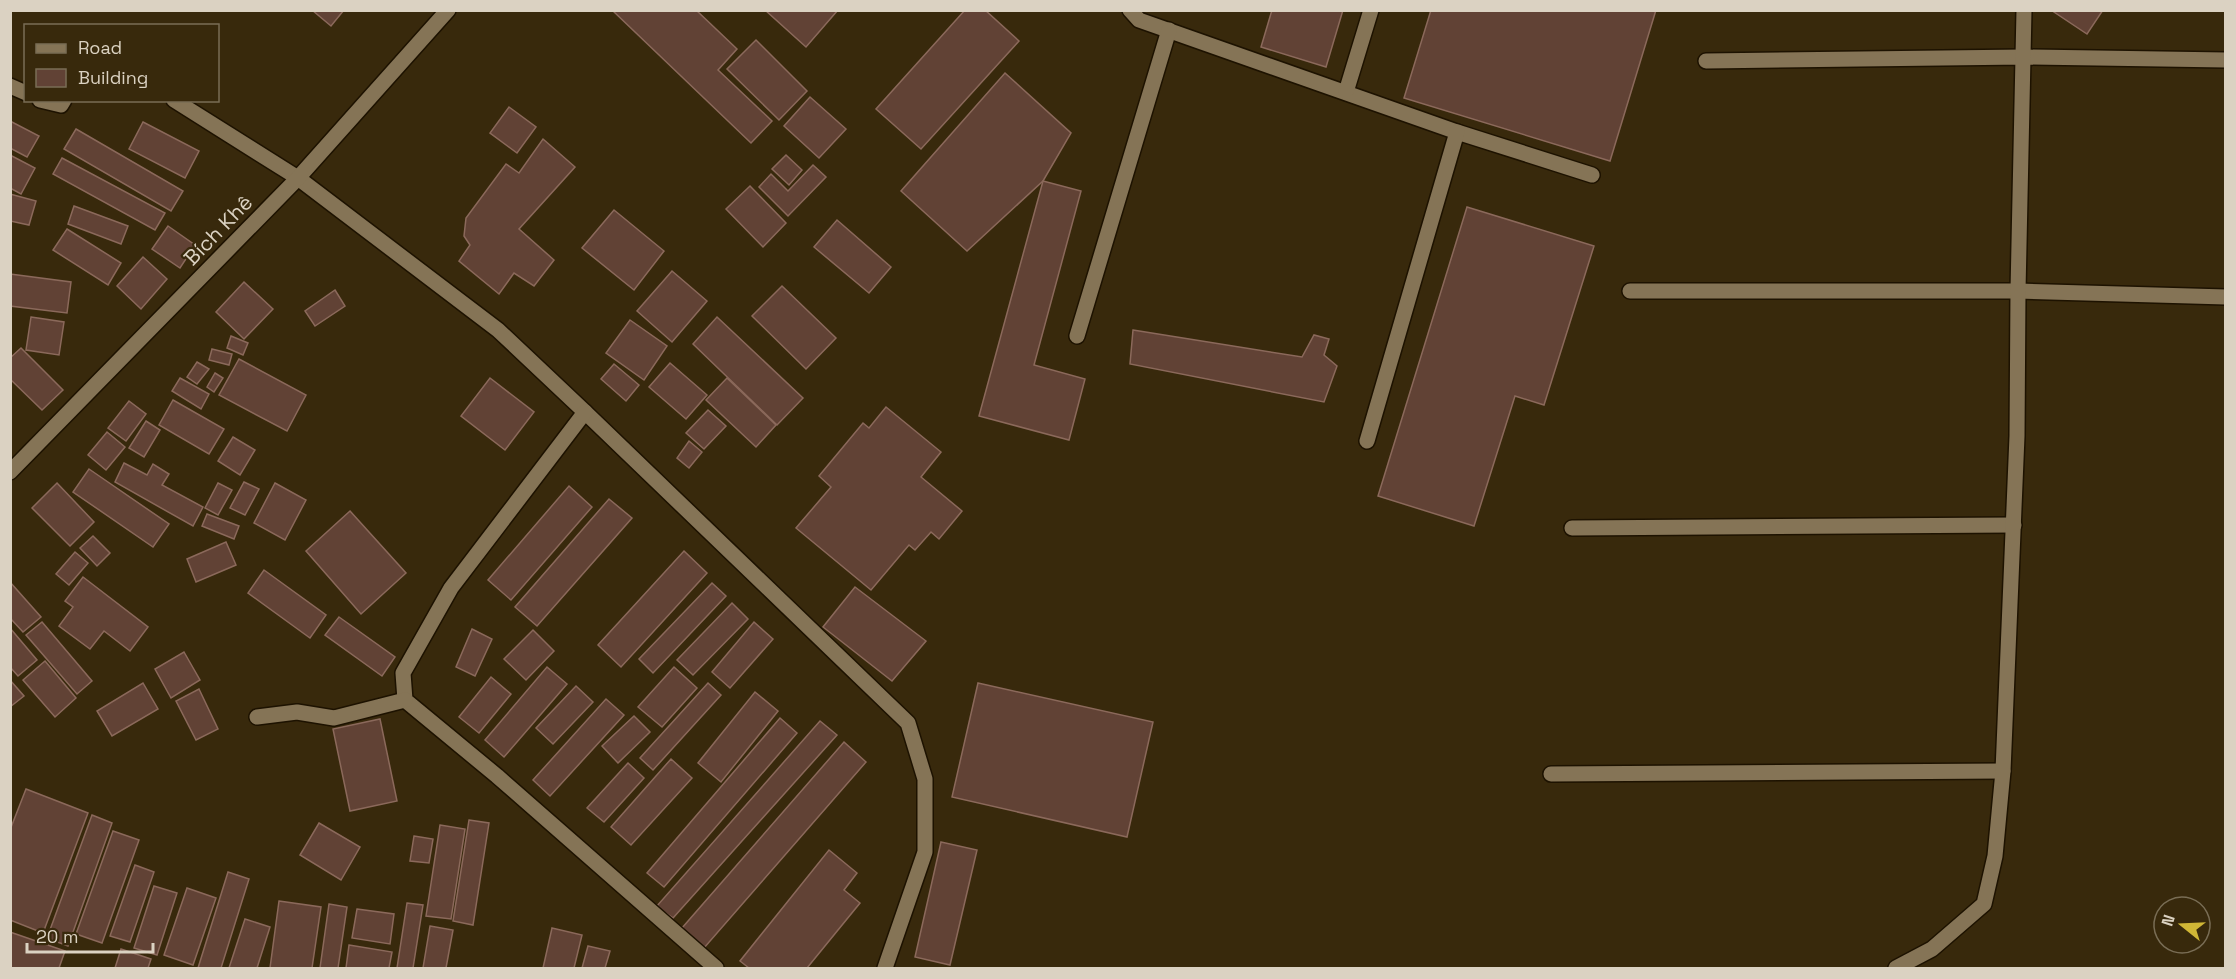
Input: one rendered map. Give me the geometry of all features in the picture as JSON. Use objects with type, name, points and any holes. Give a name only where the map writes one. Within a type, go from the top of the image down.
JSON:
[{"type":"street","name":"Bích Khê","points":[[10,472],[298,178],[448,10]]},
{"type":"street","points":[[1130,10],[1139,20],[1457,132],[1592,175]]},
{"type":"street","points":[[1346,92],[1371,10]]},
{"type":"street","points":[[1896,969],[1932,949],[1984,904],[1995,856],[2003,771],[2014,525],[2024,10]]},
{"type":"street","points":[[1077,336],[1169,30]]},
{"type":"street","points":[[1706,61],[2024,57],[2226,60]]},
{"type":"street","points":[[10,86],[24,92]]},
{"type":"street","points":[[48,102],[61,105],[63,102]]},
{"type":"street","points":[[177,102],[298,178],[498,330],[908,723],[925,779],[925,852],[885,969]]},
{"type":"street","points":[[1367,441],[1457,132]]},
{"type":"street","points":[[1630,291],[2018,291],[2226,297]]},
{"type":"street","points":[[585,412],[451,588],[403,673],[405,700],[497,777],[716,969]]},
{"type":"street","points":[[1572,528],[2014,525]]},
{"type":"street","points":[[257,717],[297,712],[334,718],[405,700]]},
{"type":"street","points":[[1551,774],[2003,771]]},
{"type":"building","points":[[312,10],[344,10],[331,26]]},
{"type":"building","points":[[612,10],[696,10],[737,49],[718,70],[772,121],[751,143]]},
{"type":"building","points":[[765,10],[838,10],[806,47]]},
{"type":"building","points":[[965,10],[985,10],[1019,41],[921,149],[876,109]]},
{"type":"building","points":[[1272,10],[1343,10],[1326,67],[1261,47]]},
{"type":"building","points":[[1431,10],[1656,10],[1610,161],[1404,98]]},
{"type":"building","points":[[2051,10],[2103,10],[2087,34]]},
{"type":"building","points":[[756,40],[807,91],[779,120],[727,69]]},
{"type":"building","points":[[1005,73],[1071,133],[1043,181],[967,251],[901,191]]},
{"type":"building","points":[[810,97],[846,129],[819,158],[784,126]]},
{"type":"building","points":[[509,107],[536,127],[517,153],[490,133]]},
{"type":"building","points":[[10,121],[39,136],[27,157],[10,148]]},
{"type":"building","points":[[143,122],[199,151],[185,178],[129,149]]},
{"type":"building","points":[[76,129],[183,191],[171,211],[64,149]]},
{"type":"building","points":[[543,139],[575,167],[519,229],[554,260],[534,286],[514,273],[499,294],[459,261],[470,245],[464,236],[466,218],[506,164],[519,173]]},
{"type":"building","points":[[10,155],[35,168],[21,194],[10,188]]},
{"type":"building","points":[[786,155],[802,170],[789,185],[772,169]]},
{"type":"building","points":[[62,158],[165,213],[155,230],[53,174]]},
{"type":"building","points":[[813,165],[826,177],[788,216],[759,187],[771,174],[788,191]]},
{"type":"building","points":[[1043,181],[1081,191],[1034,365],[1085,379],[1069,440],[979,416]]},
{"type":"building","points":[[750,186],[786,223],[763,247],[726,209]]},
{"type":"building","points":[[10,194],[36,201],[29,225],[10,221]]},
{"type":"building","points":[[74,206],[128,226],[121,244],[68,224]]},
{"type":"building","points":[[1467,207],[1594,246],[1544,405],[1515,396],[1474,526],[1378,496]]},
{"type":"building","points":[[614,210],[664,251],[634,290],[582,248]]},
{"type":"building","points":[[837,220],[891,267],[869,293],[814,247]]},
{"type":"building","points":[[168,226],[195,245],[180,268],[152,249]]},
{"type":"building","points":[[67,229],[121,263],[108,285],[53,250]]},
{"type":"building","points":[[143,257],[167,279],[141,309],[117,286]]},
{"type":"building","points":[[672,271],[707,301],[672,342],[637,311]]},
{"type":"building","points":[[10,274],[71,282],[67,313],[10,306]]},
{"type":"building","points":[[244,282],[273,309],[244,339],[216,312]]},
{"type":"building","points":[[782,286],[836,338],[806,369],[752,316]]},
{"type":"building","points":[[335,290],[345,306],[315,326],[305,311]]},
{"type":"building","points":[[31,317],[64,322],[59,355],[26,350]]},
{"type":"building","points":[[717,317],[803,398],[777,425],[693,344]]},
{"type":"building","points":[[630,320],[667,346],[644,380],[606,353]]},
{"type":"building","points":[[1133,330],[1302,357],[1314,335],[1329,339],[1324,355],[1337,366],[1324,402],[1130,364]]},
{"type":"building","points":[[231,336],[248,343],[243,355],[227,348]]},
{"type":"building","points":[[21,348],[63,390],[42,410],[10,379],[10,358]]},
{"type":"building","points":[[212,349],[232,354],[229,365],[209,360]]},
{"type":"building","points":[[239,359],[306,395],[287,431],[219,395]]},
{"type":"building","points":[[197,362],[209,369],[197,384],[187,377]]},
{"type":"building","points":[[670,363],[707,395],[686,419],[649,387]]},
{"type":"building","points":[[614,364],[639,385],[626,401],[601,379]]},
{"type":"building","points":[[215,373],[223,378],[214,392],[207,387]]},
{"type":"building","points":[[180,378],[209,394],[201,409],[172,391]]},
{"type":"building","points":[[490,378],[534,412],[505,450],[461,416]]},
{"type":"building","points":[[727,378],[776,425],[756,447],[706,400]]},
{"type":"building","points":[[173,400],[224,429],[209,454],[159,425]]},
{"type":"building","points":[[129,401],[146,414],[126,441],[108,428]]},
{"type":"building","points":[[886,407],[941,452],[921,477],[962,511],[939,539],[931,532],[915,550],[909,545],[871,590],[796,528],[831,487],[819,476],[863,423],[869,428]]},
{"type":"building","points":[[708,410],[726,426],[704,449],[686,433]]},
{"type":"building","points":[[146,421],[160,430],[144,457],[129,448]]},
{"type":"building","points":[[107,432],[125,447],[106,470],[88,455]]},
{"type":"building","points":[[233,437],[255,450],[240,475],[218,461]]},
{"type":"building","points":[[689,441],[702,452],[689,468],[677,458]]},
{"type":"building","points":[[124,463],[147,475],[153,464],[169,474],[162,485],[203,507],[193,526],[115,482]]},
{"type":"building","points":[[89,469],[169,524],[153,547],[73,492]]},
{"type":"building","points":[[244,482],[259,489],[245,515],[230,508]]},
{"type":"building","points":[[57,483],[94,522],[70,546],[32,508]]},
{"type":"building","points":[[218,483],[232,490],[218,515],[205,508]]},
{"type":"building","points":[[275,483],[306,500],[285,540],[254,523]]},
{"type":"building","points":[[569,486],[592,507],[511,600],[488,580]]},
{"type":"building","points":[[609,499],[632,518],[537,626],[515,607]]},
{"type":"building","points":[[350,511],[406,573],[361,614],[306,551]]},
{"type":"building","points":[[207,514],[239,526],[234,539],[202,526]]},
{"type":"building","points":[[93,536],[110,553],[97,566],[80,548]]},
{"type":"building","points":[[226,542],[236,565],[196,582],[187,559]]},
{"type":"building","points":[[684,551],[707,573],[621,667],[598,645]]},
{"type":"building","points":[[75,552],[88,563],[69,585],[56,574]]},
{"type":"building","points":[[264,570],[326,615],[310,638],[248,593]]},
{"type":"building","points":[[83,577],[148,627],[130,651],[104,631],[90,649],[59,626],[73,607],[65,601]]},
{"type":"building","points":[[10,582],[41,617],[23,632],[10,618]]},
{"type":"building","points":[[712,583],[726,596],[653,673],[639,659]]},
{"type":"building","points":[[855,587],[926,641],[892,681],[823,627]]},
{"type":"building","points":[[732,603],[748,619],[693,675],[677,660]]},
{"type":"building","points":[[339,617],[395,657],[382,676],[325,635]]},
{"type":"building","points":[[42,622],[92,681],[77,694],[26,635]]},
{"type":"building","points":[[754,622],[773,639],[730,688],[712,672]]},
{"type":"building","points":[[10,628],[37,660],[18,676],[10,667]]},
{"type":"building","points":[[472,629],[492,639],[475,676],[456,667]]},
{"type":"building","points":[[533,630],[554,651],[526,680],[504,659]]},
{"type":"building","points":[[184,652],[200,680],[171,698],[155,669]]},
{"type":"building","points":[[45,661],[76,698],[55,717],[23,680]]},
{"type":"building","points":[[547,667],[567,684],[504,757],[485,740]]},
{"type":"building","points":[[674,667],[697,688],[662,727],[638,707]]},
{"type":"building","points":[[491,677],[511,694],[479,733],[459,717]]},
{"type":"building","points":[[10,680],[24,696],[10,707]]},
{"type":"building","points":[[143,683],[158,709],[112,736],[97,711]]},
{"type":"building","points":[[708,683],[721,695],[653,770],[640,758]]},
{"type":"building","points":[[978,683],[1153,722],[1127,837],[952,797]]},
{"type":"building","points":[[576,686],[593,702],[553,744],[536,728]]},
{"type":"building","points":[[199,689],[218,729],[196,740],[176,701]]},
{"type":"building","points":[[755,692],[778,711],[721,782],[698,763]]},
{"type":"building","points":[[606,699],[624,715],[550,796],[533,780]]},
{"type":"building","points":[[634,716],[650,732],[618,763],[602,746]]},
{"type":"building","points":[[780,718],[797,733],[664,887],[647,873]]},
{"type":"building","points":[[380,719],[397,801],[350,811],[333,729]]},
{"type":"building","points":[[820,721],[837,735],[673,918],[656,907]]},
{"type":"building","points":[[844,742],[866,762],[704,948],[682,928]]},
{"type":"building","points":[[671,759],[692,778],[631,845],[611,827]]},
{"type":"building","points":[[628,763],[644,778],[604,822],[587,808]]},
{"type":"building","points":[[26,789],[88,813],[43,933],[10,920],[10,830]]},
{"type":"building","points":[[92,815],[112,823],[68,946],[47,938]]},
{"type":"building","points":[[469,820],[489,823],[473,925],[453,921]]},
{"type":"building","points":[[319,823],[360,847],[341,880],[300,855]]},
{"type":"building","points":[[440,825],[465,829],[451,919],[426,916]]},
{"type":"building","points":[[113,831],[139,840],[102,943],[76,934]]},
{"type":"building","points":[[414,836],[433,839],[429,863],[410,861]]},
{"type":"building","points":[[941,842],[977,850],[950,965],[915,957]]},
{"type":"building","points":[[829,850],[857,873],[844,890],[860,903],[807,968],[749,968],[740,961]]},
{"type":"building","points":[[135,865],[154,872],[130,942],[110,936]]},
{"type":"building","points":[[228,872],[249,879],[221,968],[198,968]]},
{"type":"building","points":[[154,886],[177,893],[157,955],[134,948]]},
{"type":"building","points":[[187,888],[216,898],[193,965],[164,955]]},
{"type":"building","points":[[279,901],[321,907],[312,968],[270,968]]},
{"type":"building","points":[[407,903],[423,905],[413,968],[397,968]]},
{"type":"building","points":[[329,904],[347,907],[338,968],[320,968]]},
{"type":"building","points":[[357,909],[394,914],[390,944],[352,938]]},
{"type":"building","points":[[245,919],[270,927],[257,968],[229,968]]},
{"type":"building","points":[[430,926],[453,930],[446,968],[423,968]]},
{"type":"building","points":[[552,928],[582,935],[574,968],[543,968]]},
{"type":"building","points":[[10,932],[65,951],[59,968],[10,968]]},
{"type":"building","points":[[349,945],[392,952],[389,968],[346,968]]},
{"type":"building","points":[[588,946],[610,951],[605,968],[582,968]]},
{"type":"building","points":[[121,949],[151,959],[148,968],[115,968]]}]
